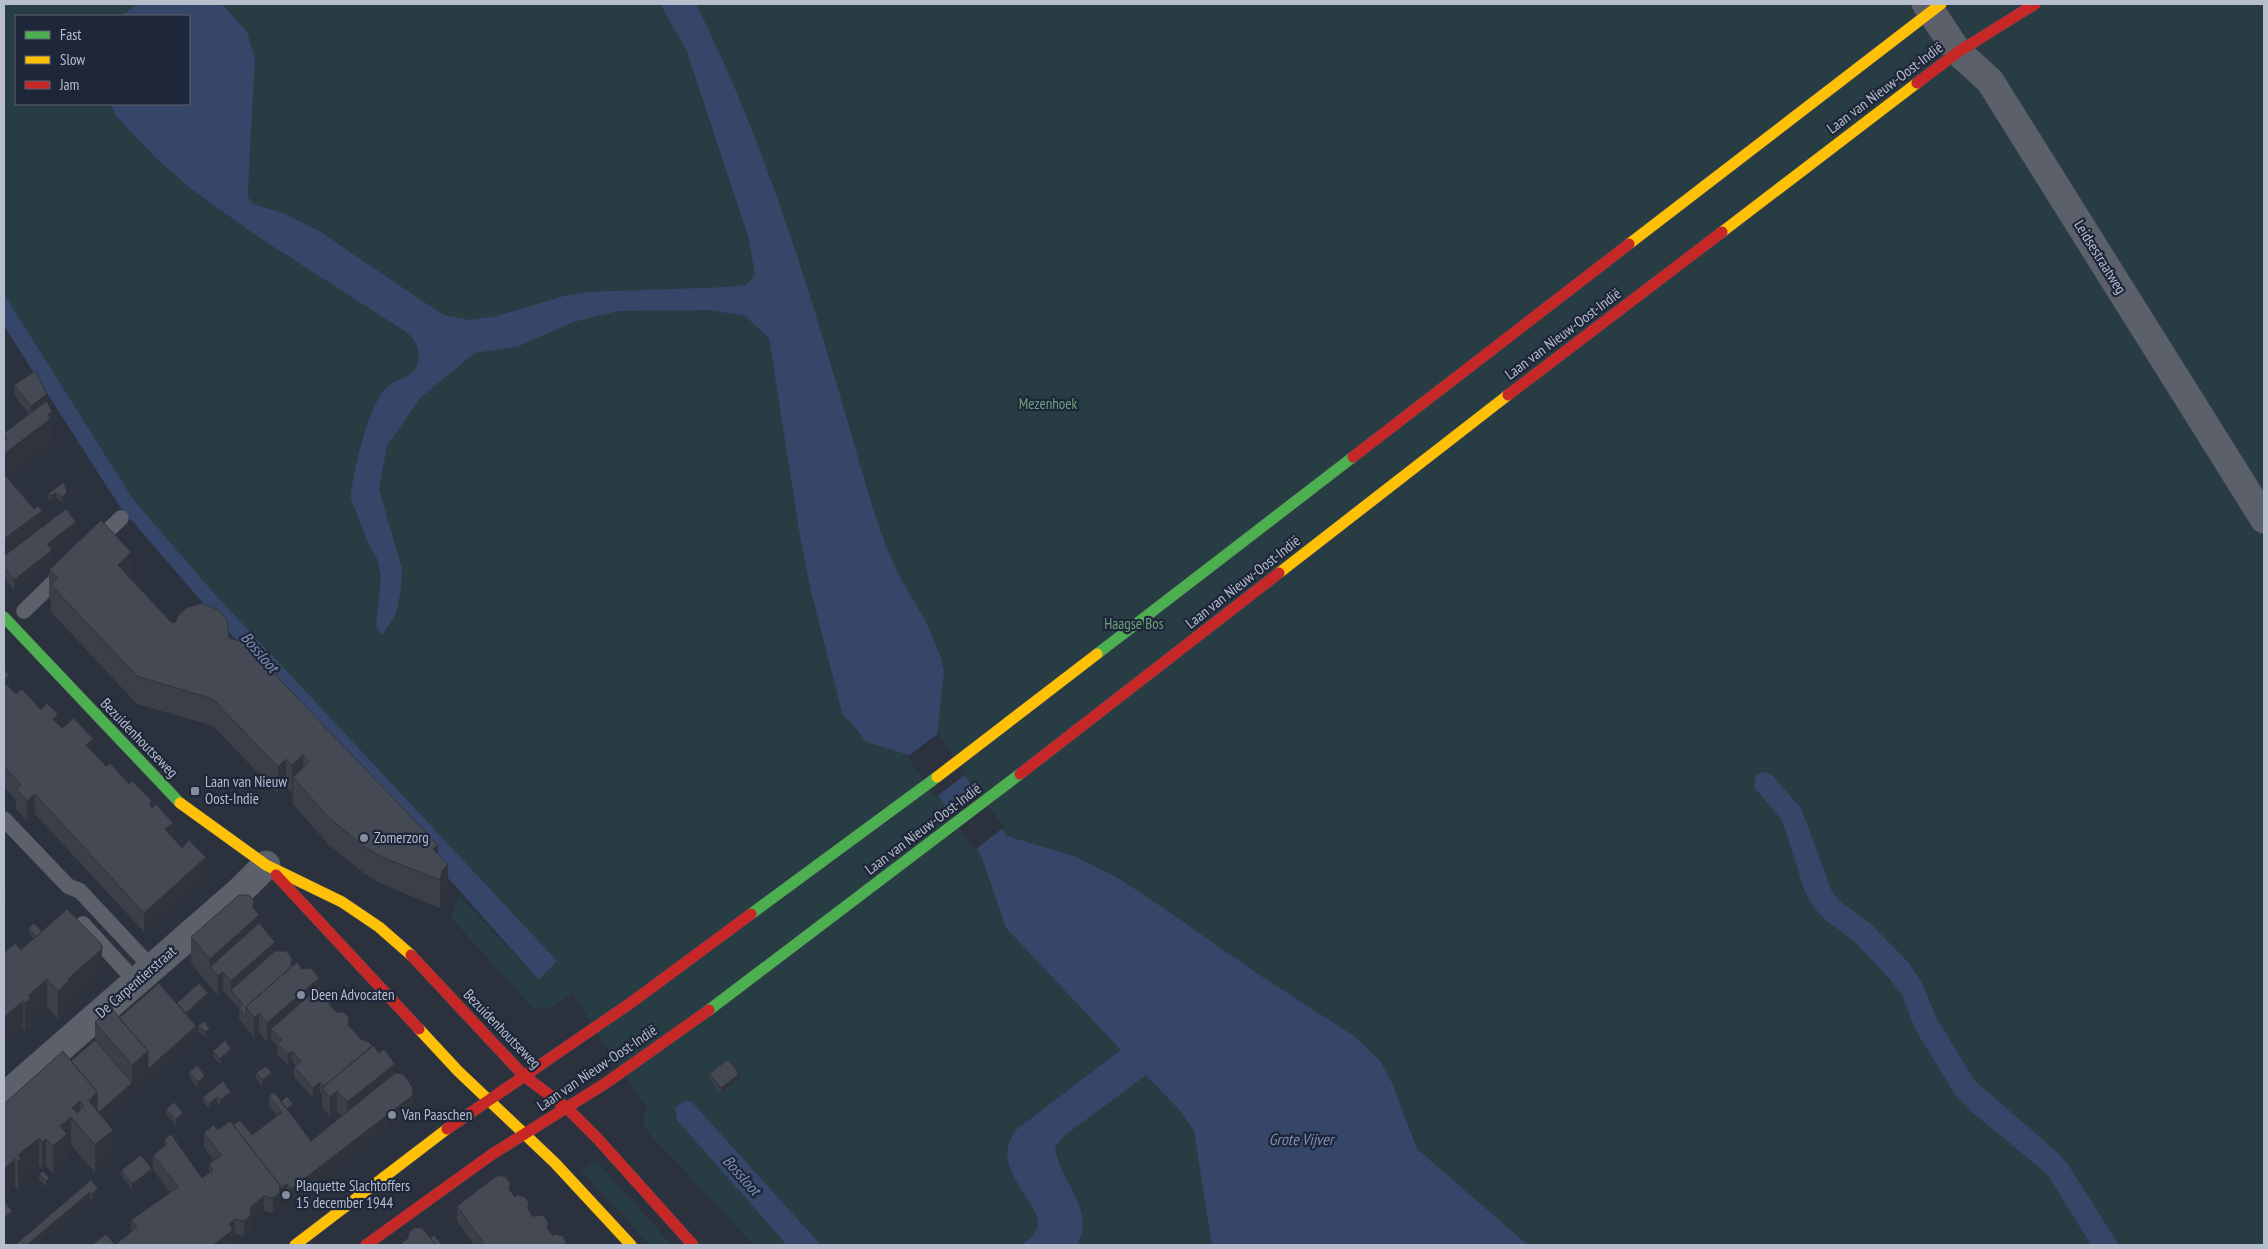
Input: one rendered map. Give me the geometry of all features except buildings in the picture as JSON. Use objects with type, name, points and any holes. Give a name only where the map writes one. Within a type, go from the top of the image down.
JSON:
[{"type":"main road","name":"Laan van Nieuw-Oost-Indië","points":[[366,1245],[478,1163],[606,1083],[740,988],[933,839],[1012,781],[1499,402],[1958,52],[2035,4]]},
{"type":"main road","name":"Laan van Nieuw-Oost-Indië","points":[[295,1245],[451,1126],[684,965],[904,802],[1932,6]]},
{"type":"main road","name":"Bezuidenhoutseweg","points":[[4,617],[182,805],[266,864],[342,902],[379,927],[418,961],[524,1076],[567,1108],[693,1245]]},
{"type":"main road","name":"Bezuidenhoutseweg","points":[[266,864],[488,1101],[555,1163],[631,1245]]},
{"type":"street","name":"Leidsestraatweg","points":[[1932,6],[1958,52],[1990,82],[2264,519]]},
{"type":"street","name":"De Carpentierstraat","points":[[4,1098],[240,891],[266,864]]},
{"type":"lane","points":[[86,551],[121,518]]},
{"type":"lane","points":[[24,611],[72,564]]},
{"type":"lane","points":[[4,819],[68,886],[80,891],[144,975]]},
{"type":"lane","points":[[83,924],[144,975]]},
{"type":"green space","name":"Haagse Bos","points":[[4,4],[2264,4],[2264,1245],[754,1245],[646,1130],[643,1121],[646,1107],[572,993],[550,1008],[534,1009],[450,917],[459,895],[539,980],[551,968],[213,592],[133,499],[4,294]]},
{"type":"green space","points":[[596,1161],[672,1245],[650,1245],[580,1170]]},
{"type":"water","name":"Grote Vijver","points":[[138,4],[222,4],[247,32],[255,58],[248,188],[248,197],[253,204],[285,214],[319,231],[443,315],[470,320],[497,316],[564,296],[588,292],[729,287],[746,285],[755,275],[749,239],[686,49],[660,4],[696,4],[725,65],[774,189],[796,252],[836,380],[873,509],[887,549],[900,577],[927,624],[941,658],[944,672],[937,736],[1007,836],[1074,856],[1114,876],[1261,976],[1357,1038],[1380,1061],[1392,1083],[1417,1149],[1528,1245],[1212,1245],[1194,1131],[1182,1113],[1146,1075],[1064,1136],[1055,1147],[1058,1160],[1080,1208],[1083,1220],[1082,1232],[1077,1245],[1022,1245],[1035,1233],[1038,1221],[1034,1210],[1010,1168],[1008,1149],[1010,1140],[1016,1130],[1121,1050],[1006,928],[981,855],[909,755],[866,742],[852,723],[843,716],[811,591],[800,536],[769,338],[745,316],[710,310],[618,311],[573,322],[519,346],[475,353],[421,397],[387,446],[379,489],[402,569],[401,590],[396,614],[382,635],[376,627],[381,577],[377,558],[368,543],[351,499],[352,488],[358,457],[374,408],[380,395],[387,387],[408,376],[414,370],[419,355],[417,346],[406,332],[254,234],[189,187],[159,161],[116,116],[111,105],[190,105],[190,15],[123,15]]},
{"type":"water","name":"Bossloot","points":[[4,294],[133,499],[213,592],[557,961],[539,980],[202,602],[120,507],[4,326]]},
{"type":"water","points":[[1765,772],[1771,774],[1801,808],[1832,892],[1841,902],[1871,924],[1908,962],[1922,983],[1937,1019],[1975,1081],[2056,1151],[2067,1163],[2119,1245],[2091,1245],[2049,1177],[1974,1114],[1956,1096],[1916,1031],[1902,995],[1889,978],[1854,941],[1824,919],[1813,906],[1805,892],[1782,820],[1754,787],[1756,775]]},
{"type":"water","name":"Bossloot","points":[[691,1101],[821,1245],[787,1245],[677,1120],[675,1108],[682,1102]]},
{"type":"pier","points":[[940,732],[939,736],[966,774],[936,797],[907,757]]},
{"type":"pier","points":[[975,788],[1004,827],[975,850],[946,810]]},
{"type":"traffic: fast","points":[[1097,654],[1353,457]]},
{"type":"traffic: fast","points":[[4,617],[180,803]]},
{"type":"traffic: fast","points":[[709,1010],[1020,774]]},
{"type":"traffic: fast","points":[[751,914],[937,777]]},
{"type":"traffic: slow","points":[[1629,244],[1941,4]]},
{"type":"traffic: slow","points":[[1722,232],[1917,83]]},
{"type":"traffic: slow","points":[[1279,573],[1508,395]]},
{"type":"traffic: slow","points":[[937,777],[1097,654]]},
{"type":"traffic: slow","points":[[180,803],[266,865],[342,902],[379,927],[411,955]]},
{"type":"traffic: slow","points":[[419,1029],[458,1071],[555,1163],[631,1245]]},
{"type":"traffic: slow","points":[[295,1245],[447,1129]]},
{"type":"traffic: jam","points":[[1917,83],[1958,52],[2035,4]]},
{"type":"traffic: jam","points":[[1508,395],[1722,232]]},
{"type":"traffic: jam","points":[[1353,457],[1629,244]]},
{"type":"traffic: jam","points":[[1020,774],[1279,573]]},
{"type":"traffic: jam","points":[[276,875],[419,1029]]},
{"type":"traffic: jam","points":[[447,1129],[632,1002],[751,914]]},
{"type":"traffic: jam","points":[[411,955],[524,1076],[567,1108],[598,1139],[693,1245]]},
{"type":"traffic: jam","points":[[366,1245],[491,1155],[606,1083],[709,1010]]},
{"type":"place","name":"Laan van Nieuw Oost-Indie","points":[[195,791]]},
{"type":"place","name":"Zomerzorg","points":[[364,838]]},
{"type":"place","name":"Deen Advocaten","points":[[301,995]]},
{"type":"place","name":"Van Paaschen","points":[[392,1115]]},
{"type":"place","name":"Plaquette Slachtoffers 15 december 1944","points":[[286,1195]]},
{"type":"park label","name":"Mezenhoek","points":[[1048,404]]}]
